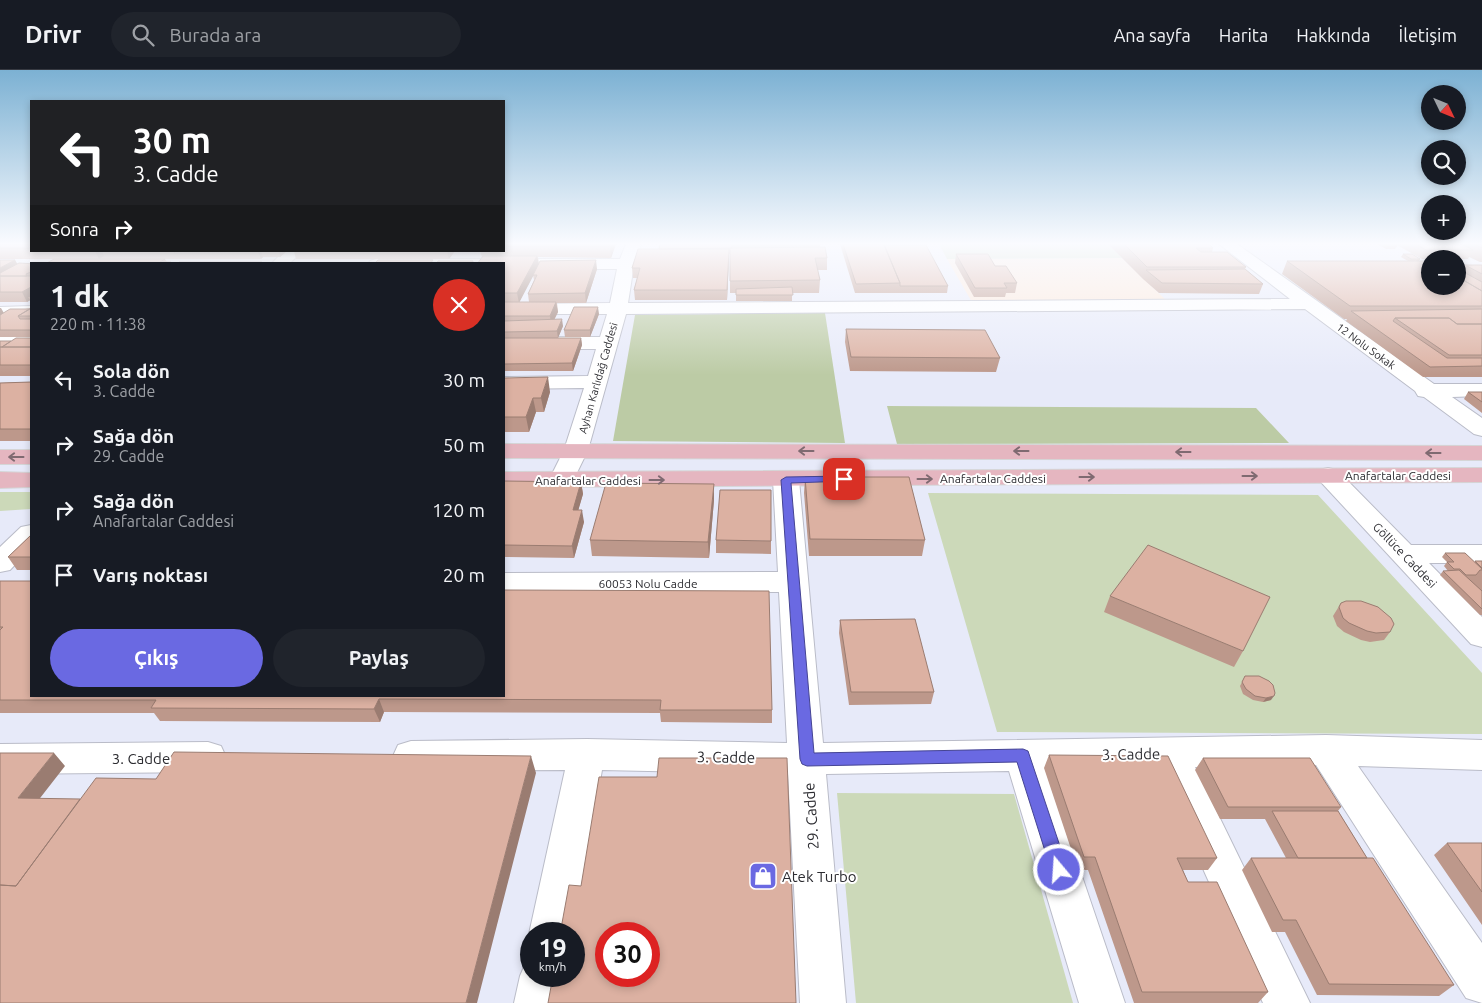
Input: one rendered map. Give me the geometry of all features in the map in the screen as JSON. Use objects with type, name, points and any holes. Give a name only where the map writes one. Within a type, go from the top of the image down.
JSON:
[{"type":"main road","name":"Anafartalar Caddesi","points":[[505,451],[1482,453]]},
{"type":"main road","points":[[1308,452],[1328,475]]},
{"type":"main road","points":[[0,457],[30,456]]},
{"type":"main road","name":"Anafartalar Caddesi","points":[[505,480],[1482,475]]},
{"type":"main road","points":[[0,480],[30,480]]},
{"type":"street","name":"Ayhan Karlıdağ Caddesi","points":[[562,480],[576,450],[618,309],[622,288]]},
{"type":"street","name":"12 Nolu Sokak","points":[[1286,288],[1482,430]]},
{"type":"street","points":[[505,309],[1309,304]]},
{"type":"street","points":[[0,312],[30,311]]},
{"type":"street","points":[[0,341],[30,341]]},
{"type":"street","points":[[505,343],[608,343]]},
{"type":"street","points":[[505,383],[597,382]]},
{"type":"street","points":[[1426,391],[1482,390]]},
{"type":"street","name":"Göllüce Caddesi","points":[[1328,475],[1481,635]]},
{"type":"street","name":"29. Cadde","points":[[786,480],[823,1003]]},
{"type":"street","points":[[5,577],[30,535]]},
{"type":"street","points":[[1405,554],[1482,554]]},
{"type":"street","name":"60053 Nolu Cadde","points":[[505,583],[793,582]]},
{"type":"street","points":[[1326,750],[1482,982]]},
{"type":"street","name":"3. Cadde","points":[[378,756],[587,754],[807,759],[1326,750],[1482,755]]},
{"type":"street","points":[[1170,753],[1287,1003]]},
{"type":"street","points":[[553,922],[587,754]]},
{"type":"street","points":[[1023,756],[1102,1003]]},
{"type":"street","name":"3. Cadde","points":[[0,759],[239,757]]},
{"type":"street","points":[[537,1003],[541,987]]},
{"type":"shaded area","points":[[0,288],[30,288],[30,697],[505,697],[505,288],[1421,288],[1421,295],[1466,295],[1466,288],[1482,288],[1482,1003],[0,1003]]},
{"type":"shaded area","points":[[964,288],[1153,288],[1167,301],[972,302]]},
{"type":"green space","points":[[825,313],[845,443],[613,441],[635,315]]},
{"type":"green space","points":[[887,406],[1256,408],[1289,443],[897,444]]},
{"type":"green space","points":[[0,492],[30,492],[30,509],[0,511]]},
{"type":"green space","points":[[928,493],[1318,495],[1482,673],[1482,734],[997,732]]},
{"type":"green space","points":[[837,793],[1014,794],[1073,1003],[856,1003]]},
{"type":"building","points":[[0,288],[30,288],[22,292],[0,292]]},
{"type":"building","points":[[505,288],[520,288],[517,293],[505,293]]},
{"type":"building","points":[[531,288],[587,288],[585,293],[528,294]]},
{"type":"building","points":[[635,288],[727,288],[727,290],[634,290]]},
{"type":"building","points":[[792,288],[793,295],[736,295],[736,289]]},
{"type":"building","points":[[1324,288],[1421,288],[1421,295],[1466,295],[1466,288],[1476,288],[1482,291],[1482,306],[1350,306]]},
{"type":"building","points":[[505,302],[556,302],[550,316],[505,316]]},
{"type":"building","points":[[574,307],[598,307],[590,330],[564,330]]},
{"type":"building","points":[[10,309],[30,309],[18,316],[20,319],[30,319],[30,330],[0,330],[0,315]]},
{"type":"building","points":[[30,309],[30,316],[18,316]]},
{"type":"building","points":[[1482,309],[1482,324],[1457,324],[1449,318],[1395,318],[1393,321],[1447,358],[1482,358],[1482,366],[1430,367],[1351,311]]},
{"type":"building","points":[[1395,318],[1449,318],[1457,324],[1482,324],[1482,355],[1449,355]]},
{"type":"building","points":[[562,319],[557,331],[505,332],[505,321]]},
{"type":"building","points":[[846,329],[985,330],[1000,358],[851,357]]},
{"type":"building","points":[[16,338],[30,338],[30,347],[2,347]]},
{"type":"building","points":[[505,338],[581,338],[572,363],[505,364]]},
{"type":"building","points":[[0,341],[11,341],[2,347],[0,347]]},
{"type":"building","points":[[0,347],[30,347],[30,365],[0,365]]},
{"type":"building","points":[[548,377],[541,398],[533,398],[526,417],[505,417],[505,378]]},
{"type":"building","points":[[30,382],[30,429],[0,429],[0,383]]},
{"type":"building","points":[[1468,392],[1482,392],[1482,402]]},
{"type":"building","points":[[805,477],[909,477],[925,540],[810,539]]},
{"type":"building","points":[[505,481],[581,482],[573,510],[582,510],[572,546],[505,545]]},
{"type":"building","points":[[606,483],[714,484],[708,542],[590,540]]},
{"type":"building","points":[[720,490],[771,490],[771,541],[716,540]]},
{"type":"building","points":[[30,536],[30,557],[8,557]]},
{"type":"building","points":[[1148,545],[1270,597],[1243,651],[1110,596]]},
{"type":"building","points":[[1445,553],[1465,553],[1482,570],[1476,575],[1466,575],[1460,569],[1454,569],[1447,562],[1454,562]]},
{"type":"building","points":[[1475,561],[1482,561],[1482,568]]},
{"type":"building","points":[[1459,570],[1482,591],[1482,609],[1443,571]]},
{"type":"building","points":[[0,581],[30,581],[30,697],[505,697],[505,590],[769,591],[772,710],[660,710],[661,700],[379,699],[374,709],[151,708],[156,700],[0,700],[0,630],[3,627],[0,627]]},
{"type":"building","points":[[1361,601],[1378,607],[1391,618],[1394,624],[1390,632],[1376,633],[1349,623],[1343,618],[1339,607],[1341,603]]},
{"type":"building","points":[[915,619],[934,692],[851,692],[840,620]]},
{"type":"building","points":[[1245,676],[1259,676],[1269,681],[1273,685],[1274,696],[1266,698],[1255,696],[1246,689],[1242,682]]},
{"type":"building","points":[[174,752],[531,756],[466,1003],[0,1003],[0,885],[16,886],[96,778],[156,779]]},
{"type":"building","points":[[0,753],[54,753],[18,798],[80,799],[16,886],[0,885]]},
{"type":"building","points":[[1049,755],[1168,756],[1217,858],[1177,858],[1188,882],[1217,882],[1268,992],[1142,992],[1095,857],[1084,857]]},
{"type":"building","points":[[659,758],[787,758],[796,1003],[548,1003],[551,987],[585,987],[585,922],[562,922],[569,885],[581,886],[599,777],[657,777]]},
{"type":"building","points":[[1203,758],[1310,758],[1341,807],[1228,807]]},
{"type":"building","points":[[1272,811],[1338,811],[1367,858],[1298,858]]},
{"type":"building","points":[[1447,843],[1482,843],[1482,892]]},
{"type":"building","points":[[1251,858],[1373,858],[1454,985],[1329,984],[1296,920],[1283,920]]},
{"type":"place","name":"Atek Turbo","points":[[763,876]]},
{"type":"route","points":[[844,479],[786,480],[807,759],[1023,756],[1059,870]]}]
